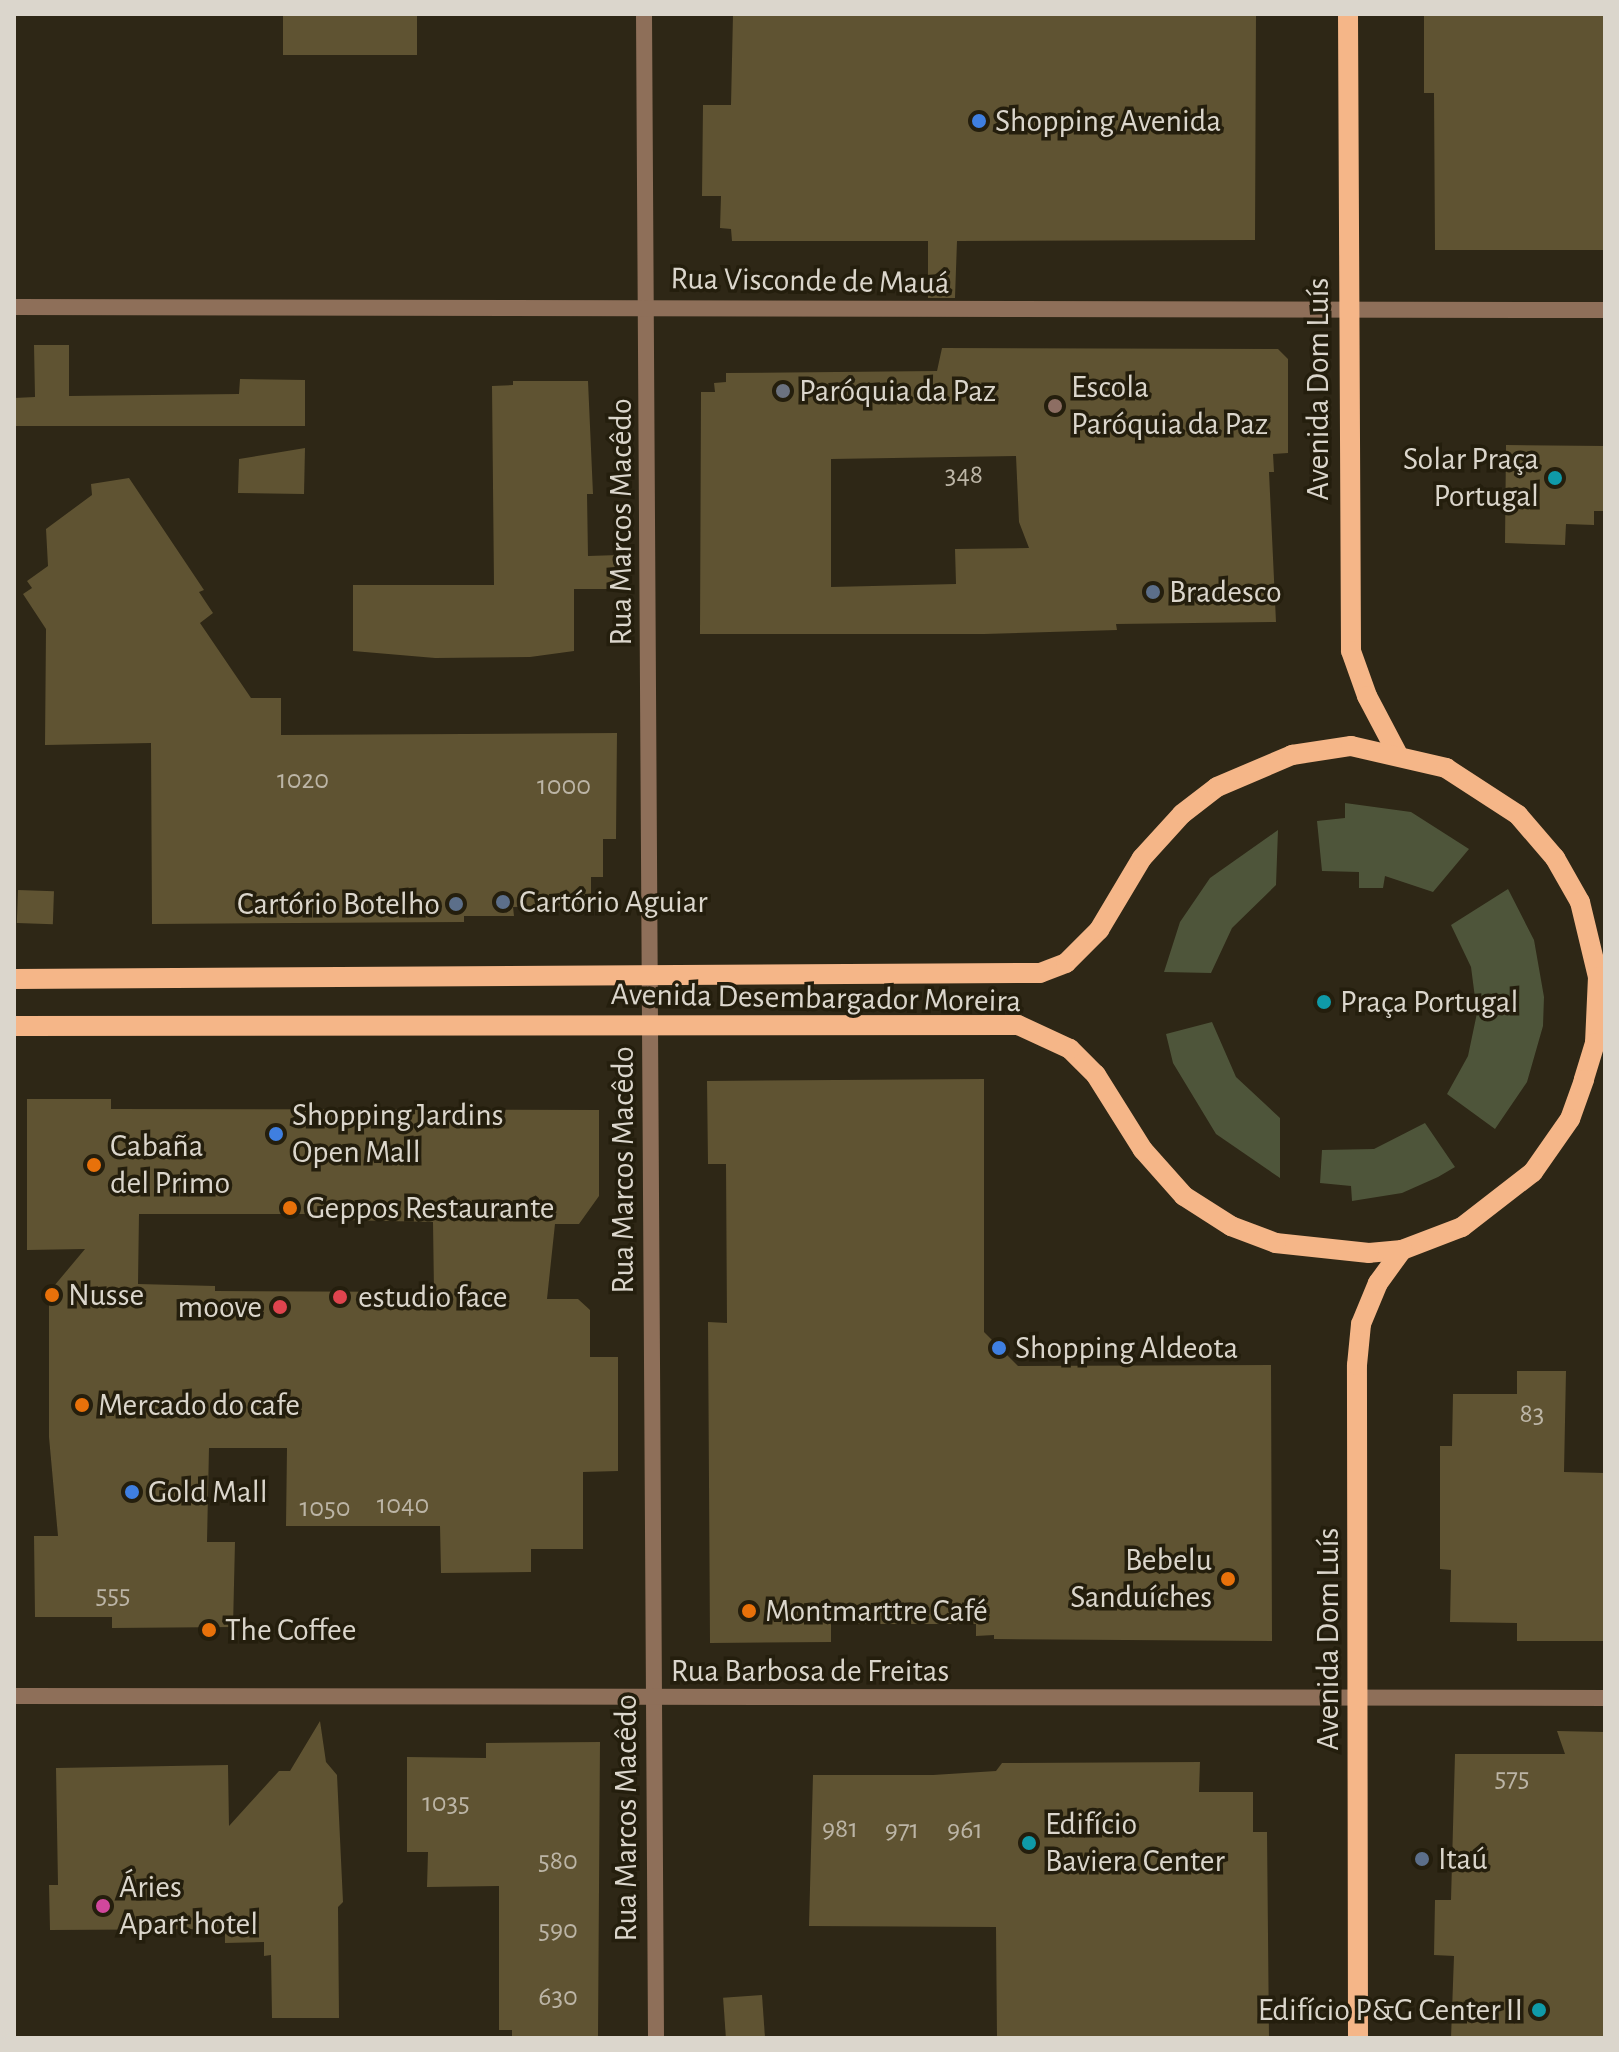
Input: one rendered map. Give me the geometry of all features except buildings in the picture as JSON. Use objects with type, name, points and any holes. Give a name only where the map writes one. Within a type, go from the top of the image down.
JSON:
[{"type":"main road","name":"Avenida Dom Luís","points":[[1348,14],[1351,651],[1367,696],[1397,753]]},
{"type":"main road","name":"Avenida Desembargador Moreira","points":[[14,979],[650,980],[1040,973],[1066,963],[1099,930],[1142,858],[1182,814],[1217,787],[1257,766],[1312,750],[1351,746],[1397,753],[1446,768],[1484,790],[1536,834],[1580,902],[1602,977],[1595,1043],[1570,1119],[1553,1146],[1499,1204],[1462,1227],[1402,1250],[1298,1249],[1231,1226],[1184,1196],[1143,1150],[1096,1075],[1070,1049],[1018,1025],[14,1026]]},
{"type":"main road","name":"Avenida Dom Luís","points":[[1358,2038],[1361,1324],[1378,1283],[1402,1250]]},
{"type":"street","name":"Rua Marcos Macêdo","points":[[644,14],[656,2038]]},
{"type":"street","name":"Rua Visconde de Mauá","points":[[14,307],[648,306],[1044,313],[1605,310]]},
{"type":"street","name":"Rua Barbosa de Freitas","points":[[14,1696],[1605,1698]]},
{"type":"green space","points":[[1345,803],[1411,812],[1469,849],[1433,892],[1385,876],[1383,888],[1359,888],[1359,872],[1322,871],[1317,821],[1345,818]]},
{"type":"green space","points":[[1278,830],[1276,885],[1232,928],[1211,973],[1164,972],[1180,922],[1210,878]]},
{"type":"green space","points":[[1508,889],[1534,940],[1544,997],[1543,1026],[1527,1082],[1495,1129],[1447,1094],[1468,1056],[1477,1013],[1471,967],[1451,925]]},
{"type":"green space","points":[[1212,1022],[1236,1077],[1280,1118],[1280,1178],[1216,1134],[1173,1063],[1166,1034]]},
{"type":"green space","points":[[1425,1123],[1455,1167],[1438,1177],[1402,1193],[1352,1201],[1351,1186],[1320,1183],[1322,1150],[1374,1149]]},
{"type":"place","name":"Shopping Avenida","points":[[979,121]]},
{"type":"place","name":"Paróquia da Paz","points":[[783,391]]},
{"type":"place","name":"Escola Paróquia da Paz","points":[[1055,406]]},
{"type":"place","name":"Solar Praça Portugal","points":[[1555,478]]},
{"type":"place","name":"Bradesco","points":[[1153,592]]},
{"type":"place","name":"Cartório Aguiar","points":[[503,902]]},
{"type":"place","name":"Cartório Botelho","points":[[456,904]]},
{"type":"place","name":"Praça Portugal","points":[[1324,1002]]},
{"type":"place","name":"Shopping Jardins Open Mall","points":[[276,1134]]},
{"type":"place","name":"Cabaña del Primo","points":[[94,1165]]},
{"type":"place","name":"Geppos Restaurante","points":[[290,1208]]},
{"type":"place","name":"Nusse","points":[[52,1295]]},
{"type":"place","name":"estudio face","points":[[340,1297]]},
{"type":"place","name":"moove","points":[[280,1307]]},
{"type":"place","name":"Shopping Aldeota","points":[[999,1348]]},
{"type":"place","name":"Mercado do cafe","points":[[82,1405]]},
{"type":"place","name":"Gold Mall","points":[[132,1492]]},
{"type":"place","name":"Bebelu Sanduíches","points":[[1228,1579]]},
{"type":"place","name":"Montmarttre Café","points":[[749,1611]]},
{"type":"place","name":"The Coffee","points":[[209,1630]]},
{"type":"place","name":"Edifício Baviera Center","points":[[1029,1843]]},
{"type":"place","name":"Itaú","points":[[1422,1859]]},
{"type":"place","name":"Áries Apart hotel","points":[[103,1906]]},
{"type":"place","name":"Edifício P&G Center II","points":[[1539,2010]]}]
